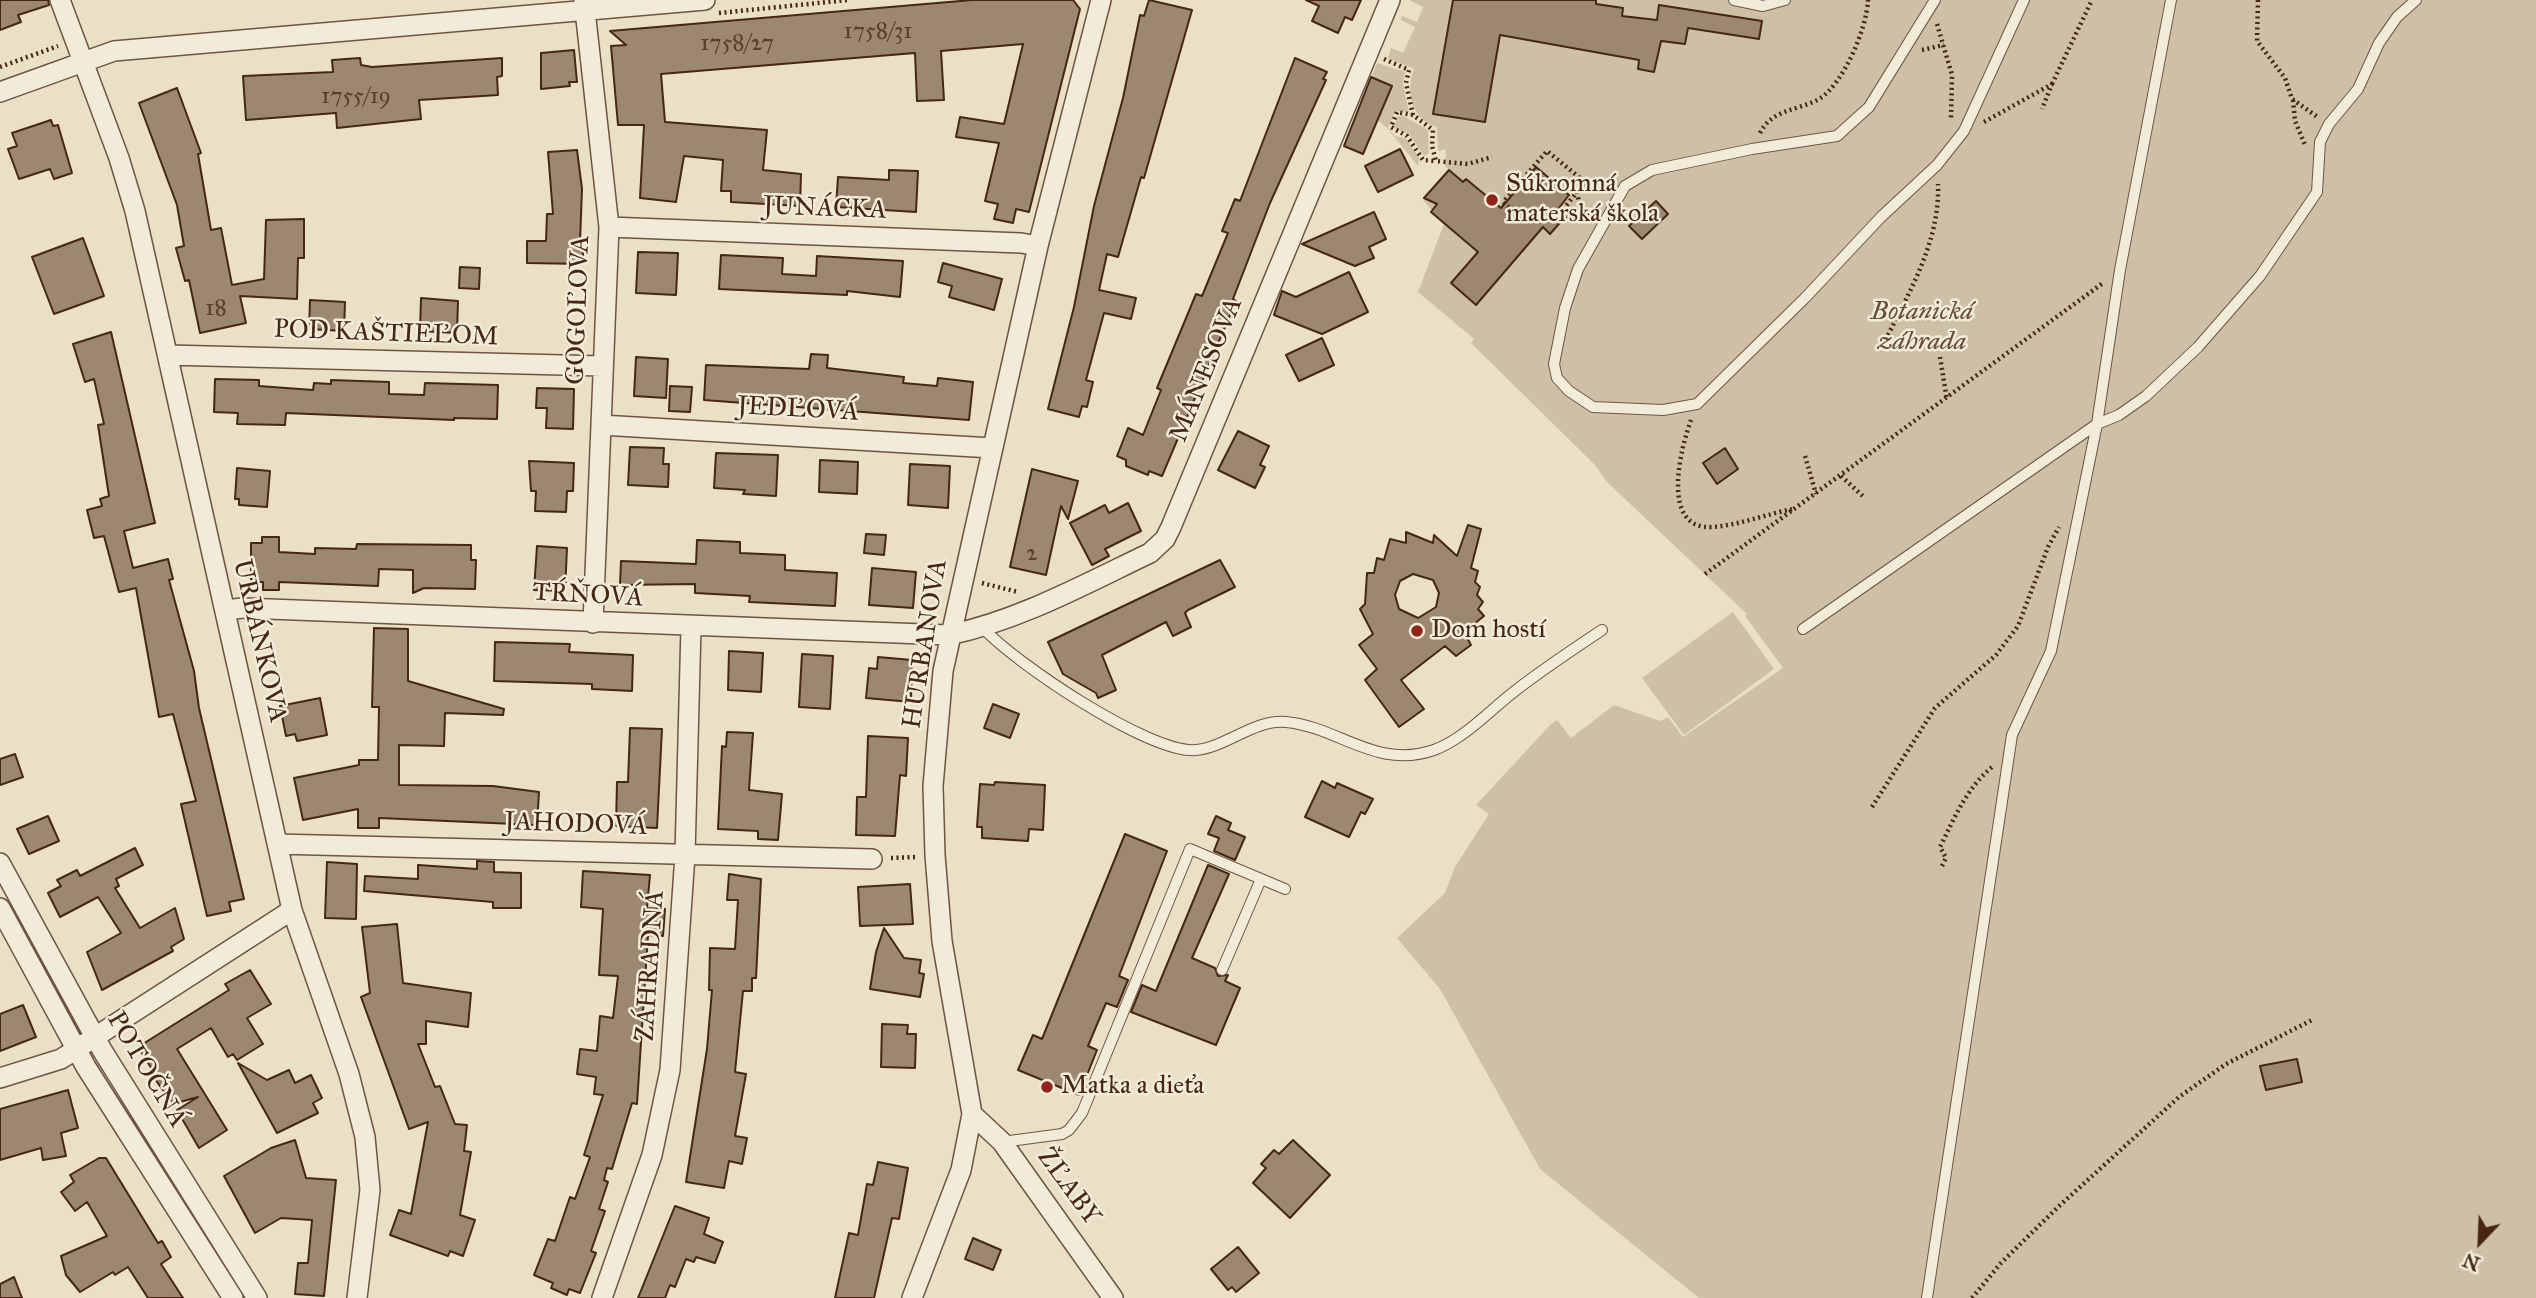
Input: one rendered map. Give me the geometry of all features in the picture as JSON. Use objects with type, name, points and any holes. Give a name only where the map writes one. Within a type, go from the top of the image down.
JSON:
[{"type":"street","name":"URBÁNKOVA","points":[[60,0],[135,211],[292,910],[349,1074],[365,1138],[370,1191],[357,1298]]},
{"type":"street","points":[[0,92],[114,51],[585,6],[705,0]]},
{"type":"street","name":"HURBANOVA","points":[[912,1298],[961,1170],[972,1114],[943,941],[934,845],[933,786],[949,635],[1038,246],[1101,0]]},
{"type":"street","name":"MÁNESOVA","points":[[949,635],[983,628],[1150,554],[1165,539],[1390,0]]},
{"type":"street","name":"GOGOĽOVA","points":[[585,6],[609,227],[593,623]]},
{"type":"street","name":"JUNÁCKA","points":[[609,227],[1021,243],[1038,246]]},
{"type":"street","name":"POD KAŠTIEĽOM","points":[[168,355],[603,366]]},
{"type":"street","name":"JEDĽOVÁ","points":[[601,425],[992,447]]},
{"type":"street","name":"TŔŇOVÁ","points":[[225,610],[243,608],[949,635]]},
{"type":"street","name":"ZÁHRADNÁ","points":[[601,1298],[652,1155],[664,1107],[674,1032],[685,855],[691,627]]},
{"type":"street","name":"JAHODOVÁ","points":[[277,844],[872,859]]},
{"type":"street","name":"POTOČNÁ","points":[[0,863],[94,1036],[257,1298]]},
{"type":"street","name":"POTOČNÁ","points":[[0,908],[75,1049],[233,1298]]},
{"type":"street","points":[[0,1078],[61,1059],[292,910]]},
{"type":"street","name":"ŽĽABY","points":[[972,1114],[1002,1142],[1113,1298]]},
{"type":"lane","points":[[1734,0],[1763,6],[1785,0]]},
{"type":"lane","points":[[1933,3],[1869,107],[1837,136],[1752,149],[1652,170],[1625,186],[1578,269],[1557,340],[1554,364],[1557,378],[1569,391],[1593,407],[1663,410],[1697,404],[1805,298],[1881,217],[1937,165],[1964,131],[2024,0]]},
{"type":"lane","points":[[1927,1298],[2012,735],[2051,651],[2096,429],[2120,270],[2171,0]]},
{"type":"lane","points":[[1803,629],[2146,396],[2199,347],[2260,276],[2317,191],[2320,142],[2329,124],[2358,89],[2379,43],[2397,17],[2416,0]]},
{"type":"lane","points":[[983,628],[998,644],[1107,717],[1156,744],[1185,751],[1199,750],[1270,723],[1286,722],[1362,749],[1399,755],[1420,754],[1450,742],[1552,662],[1602,630]]},
{"type":"lane","points":[[1002,1142],[1062,1134],[1082,1113],[1190,849],[1285,889]]},
{"type":"lane","points":[[1223,970],[1261,879]]},
{"type":"path","points":[[1752,149],[1765,124],[1777,114],[1803,107],[1835,87],[1858,39],[1868,0]]},
{"type":"path","points":[[2042,109],[2092,0]]},
{"type":"path","points":[[2258,0],[2257,41],[2285,78],[2302,142],[2318,158]]},
{"type":"path","points":[[1933,3],[1952,75],[1951,147]]},
{"type":"path","points":[[0,67],[55,47]]},
{"type":"path","points":[[1388,61],[1409,70],[1406,83],[1413,115]]},
{"type":"path","points":[[1964,131],[2000,116],[2052,84]]},
{"type":"path","points":[[2292,99],[2301,108]]},
{"type":"path","points":[[1436,161],[1432,146],[1433,130],[1413,115],[1397,113],[1391,127],[1407,136],[1423,160],[1468,164],[1492,156]]},
{"type":"path","points":[[1513,211],[1503,202],[1546,151],[1585,182],[1618,179]]},
{"type":"path","points":[[1888,335],[1929,245],[1935,222],[1937,165]]},
{"type":"path","points":[[1577,192],[1580,207],[1570,219],[1562,211],[1577,192],[1585,182]]},
{"type":"path","points":[[1705,574],[1947,400],[2120,270]]},
{"type":"path","points":[[1940,357],[1947,400]]},
{"type":"path","points":[[1697,404],[1681,450],[1679,501],[1687,518],[1713,527],[1797,508]]},
{"type":"path","points":[[1805,456],[1816,494]]},
{"type":"path","points":[[1841,475],[1865,498]]},
{"type":"path","points":[[1872,807],[1935,708],[1996,655],[2018,626],[2048,547],[2061,523]]},
{"type":"path","points":[[979,583],[1028,594]]},
{"type":"path","points":[[1942,866],[1946,858],[1940,846],[1956,811],[1977,780],[2009,753]]},
{"type":"path","points":[[872,859],[920,857]]},
{"type":"path","points":[[1972,1298],[2000,1264],[2058,1207],[2179,1097],[2226,1064],[2314,1019]]},
{"type":"green space","name":"Botanická záhrada","points":[[1409,0],[2536,0],[2536,1298],[1699,1298],[1540,1169],[1440,989],[1397,938],[1445,893],[1455,867],[1489,814],[1476,805],[1557,720],[1571,738],[1614,705],[1660,721],[1668,717],[1683,737],[1783,668],[1745,616],[1747,614],[1607,482],[1595,465],[1471,343],[1474,339],[1418,292],[1444,224],[1423,200],[1449,170],[1445,166],[1446,149],[1438,151],[1437,127],[1428,124],[1416,112],[1413,104],[1410,86],[1414,69],[1388,58],[1391,48],[1403,53],[1415,27],[1401,20],[1402,16],[1417,22],[1423,7]]},
{"type":"green space","points":[[1377,63],[1405,72],[1403,84],[1409,112],[1395,111],[1388,128],[1395,136],[1405,138],[1419,157],[1418,166],[1388,129],[1360,104]]},
{"type":"green space","points":[[1402,115],[1428,130],[1429,153],[1424,156],[1409,134],[1394,128],[1397,117]]},
{"type":"green space","points":[[1733,612],[1774,669],[1684,735],[1642,678]]},
{"type":"building","points":[[0,0],[48,0],[49,5],[18,15],[21,22],[0,30]]},
{"type":"building","points":[[972,0],[1073,0],[1080,9],[1029,212],[1016,209],[1013,223],[994,219],[998,204],[985,201],[999,143],[956,137],[960,117],[1004,124],[1023,44],[941,51],[944,100],[917,101],[915,53],[661,74],[665,122],[767,130],[763,170],[801,174],[800,206],[731,202],[731,191],[721,191],[723,160],[684,156],[676,202],[640,198],[644,125],[618,125],[611,46],[626,45],[610,31]]},
{"type":"building","points":[[1149,0],[1192,10],[1144,178],[1141,177],[1118,257],[1107,254],[1099,290],[1136,298],[1131,319],[1104,313],[1086,380],[1093,382],[1087,407],[1082,406],[1079,417],[1048,409],[1074,307],[1094,206],[1123,98],[1140,15],[1144,16]]},
{"type":"building","points":[[1306,0],[1361,0],[1352,20],[1345,17],[1338,33],[1312,21],[1319,6]]},
{"type":"building","points":[[1453,0],[1596,0],[1596,4],[1623,8],[1622,16],[1657,20],[1659,5],[1762,21],[1759,39],[1688,28],[1685,44],[1661,41],[1654,72],[1638,69],[1639,60],[1500,35],[1485,122],[1433,114]]},
{"type":"building","points":[[574,50],[577,82],[569,82],[570,86],[541,89],[541,53]]},
{"type":"building","points":[[360,58],[361,65],[372,67],[502,58],[502,76],[497,77],[498,95],[419,100],[421,119],[337,128],[336,113],[246,120],[243,76],[333,72],[332,60]]},
{"type":"building","points":[[1295,58],[1327,72],[1323,79],[1326,80],[1270,203],[1233,299],[1236,301],[1162,476],[1149,471],[1148,475],[1126,466],[1126,460],[1117,456],[1128,428],[1143,435],[1161,390],[1157,388],[1196,294],[1202,296],[1228,233],[1222,231],[1235,199],[1240,201]]},
{"type":"building","points":[[1371,77],[1392,86],[1363,154],[1344,146]]},
{"type":"building","points":[[177,88],[201,153],[198,154],[211,230],[221,228],[232,285],[264,279],[266,220],[304,219],[304,258],[298,258],[297,299],[240,296],[246,323],[200,333],[189,280],[185,281],[176,248],[184,246],[177,205],[139,103]]},
{"type":"building","points":[[51,120],[53,126],[58,125],[72,173],[54,179],[50,169],[19,179],[8,149],[17,146],[12,133]]},
{"type":"building","points":[[1400,149],[1413,175],[1378,192],[1365,166]]},
{"type":"building","points":[[577,150],[582,189],[580,242],[583,242],[583,264],[527,263],[527,241],[546,241],[547,214],[553,214],[548,152]]},
{"type":"building","points":[[1536,167],[1569,195],[1556,212],[1564,218],[1550,234],[1543,227],[1476,305],[1451,283],[1478,252],[1431,212],[1437,204],[1424,198],[1449,170],[1463,182],[1466,179],[1501,208]]},
{"type":"building","points":[[889,170],[918,171],[916,212],[836,207],[838,177],[889,180]]},
{"type":"building","points":[[1656,201],[1668,214],[1642,239],[1629,226]]},
{"type":"building","points":[[1374,212],[1386,239],[1369,247],[1374,258],[1355,266],[1302,244]]},
{"type":"building","points":[[83,238],[104,296],[54,314],[32,257]]},
{"type":"building","points":[[638,252],[678,253],[676,295],[636,293]]},
{"type":"building","points":[[721,255],[783,258],[782,274],[816,276],[817,256],[903,261],[900,297],[847,291],[847,295],[719,289]]},
{"type":"building","points":[[943,263],[1002,279],[994,310],[949,297],[952,286],[938,282]]},
{"type":"building","points":[[460,267],[480,268],[479,289],[459,288]]},
{"type":"building","points":[[1349,272],[1368,312],[1322,334],[1274,315],[1282,291],[1296,297]]},
{"type":"building","points":[[421,298],[458,301],[457,333],[420,331]]},
{"type":"building","points":[[310,300],[345,302],[344,331],[309,329]]},
{"type":"building","points":[[111,332],[155,523],[124,531],[133,568],[168,559],[173,579],[169,580],[194,671],[199,708],[244,899],[229,902],[231,911],[207,916],[181,804],[196,801],[173,714],[159,717],[136,588],[119,592],[104,536],[94,538],[87,510],[102,506],[100,499],[109,496],[98,425],[104,424],[94,379],[85,382],[73,344]]},
{"type":"building","points":[[1322,338],[1334,365],[1299,381],[1286,355]]},
{"type":"building","points":[[811,354],[828,355],[827,368],[904,377],[903,383],[937,386],[938,378],[973,382],[969,420],[704,400],[706,365],[809,369]]},
{"type":"building","points":[[636,357],[668,359],[666,398],[634,396]]},
{"type":"building","points":[[215,379],[259,380],[259,386],[313,390],[314,383],[331,384],[331,380],[389,382],[389,394],[424,395],[425,383],[498,385],[497,419],[454,420],[286,413],[285,425],[237,424],[238,413],[214,412]]},
{"type":"building","points":[[670,386],[692,387],[690,412],[669,411]]},
{"type":"building","points":[[537,388],[574,389],[573,429],[546,428],[547,408],[536,408]]},
{"type":"building","points":[[1238,431],[1269,446],[1260,465],[1265,467],[1255,488],[1218,470]]},
{"type":"building","points":[[630,447],[664,448],[663,464],[669,464],[668,487],[628,485]]},
{"type":"building","points":[[1725,448],[1738,469],[1717,484],[1703,463]]},
{"type":"building","points":[[716,453],[778,455],[776,496],[743,494],[745,490],[714,488]]},
{"type":"building","points":[[820,460],[858,462],[857,494],[819,492]]},
{"type":"building","points":[[529,461],[574,463],[573,491],[567,491],[566,512],[535,511],[536,491],[531,491]]},
{"type":"building","points":[[910,464],[950,466],[948,508],[908,505]]},
{"type":"building","points":[[237,468],[270,471],[267,507],[239,505],[239,499],[235,499]]},
{"type":"building","points":[[1032,469],[1078,481],[1068,519],[1061,506],[1046,575],[1010,567]]},
{"type":"building","points":[[1128,503],[1141,531],[1105,549],[1109,556],[1092,565],[1070,523],[1105,505],[1109,513]]},
{"type":"building","name":"Dom hostí","points":[[1468,525],[1481,529],[1471,568],[1478,571],[1475,582],[1480,587],[1477,595],[1483,602],[1478,609],[1484,616],[1464,632],[1471,645],[1456,656],[1445,646],[1401,680],[1424,709],[1399,727],[1365,680],[1377,669],[1359,645],[1373,634],[1360,609],[1365,604],[1367,573],[1374,573],[1377,558],[1384,560],[1390,539],[1406,543],[1406,532],[1433,543],[1434,535],[1457,556]],"holes":[[[1413,574],[1433,580],[1439,593],[1436,607],[1418,618],[1399,609],[1395,595],[1400,581]]]},
{"type":"building","points":[[866,534],[886,535],[884,555],[864,553]]},
{"type":"building","points":[[262,537],[279,537],[279,552],[315,554],[315,548],[356,549],[357,544],[471,545],[471,560],[476,560],[475,589],[424,588],[413,593],[413,570],[379,569],[378,586],[279,582],[279,590],[263,590],[263,582],[251,582],[251,543],[262,543]]},
{"type":"building","points":[[697,540],[740,542],[740,553],[785,555],[785,570],[837,573],[835,606],[749,602],[750,596],[695,593],[695,584],[620,585],[621,561],[696,564]]},
{"type":"building","points":[[537,546],[567,548],[565,591],[534,590]]},
{"type":"building","points":[[1220,560],[1235,587],[1188,610],[1185,613],[1191,627],[1173,636],[1166,622],[1102,655],[1116,690],[1098,698],[1096,693],[1063,674],[1048,642]]},
{"type":"building","points":[[872,568],[916,572],[913,608],[869,605]]},
{"type":"building","points":[[374,628],[408,629],[408,681],[504,709],[503,715],[445,713],[444,746],[399,745],[399,785],[493,786],[539,792],[537,825],[379,818],[379,828],[358,828],[358,809],[303,820],[294,778],[359,765],[359,760],[378,760],[379,707],[372,707]]},
{"type":"building","points":[[495,642],[570,644],[569,652],[633,655],[632,691],[592,689],[592,684],[494,681]]},
{"type":"building","points":[[729,651],[763,653],[761,692],[728,690]]},
{"type":"building","points":[[802,654],[833,656],[830,709],[799,707]]},
{"type":"building","points":[[878,657],[912,660],[911,702],[866,698],[869,668],[877,669]]},
{"type":"building","points":[[320,698],[327,735],[297,741],[295,734],[286,736],[280,706]]},
{"type":"building","points":[[993,704],[1019,714],[1010,738],[984,728]]},
{"type":"building","points":[[630,728],[662,729],[657,828],[616,826],[617,782],[628,782]]},
{"type":"building","points":[[727,732],[753,733],[749,790],[782,794],[778,840],[758,839],[758,831],[718,829],[722,746],[726,747]]},
{"type":"building","points":[[868,736],[908,738],[906,776],[900,775],[895,836],[856,835],[857,797],[866,797]]},
{"type":"building","points":[[15,754],[23,777],[0,785],[0,759]]},
{"type":"building","points":[[1322,781],[1335,788],[1337,783],[1373,799],[1365,814],[1361,812],[1349,837],[1305,817]]},
{"type":"building","points":[[995,782],[1045,785],[1043,830],[1029,829],[1028,841],[982,838],[982,827],[977,827],[980,784],[994,785]]},
{"type":"building","points":[[48,816],[59,841],[29,854],[17,829]]},
{"type":"building","points":[[1216,816],[1231,823],[1228,830],[1245,837],[1235,860],[1214,851],[1219,838],[1208,834]]},
{"type":"building","points":[[1125,834],[1167,851],[1119,976],[1128,980],[1117,1007],[1106,1003],[1088,1046],[1097,1050],[1079,1095],[1018,1070],[1033,1035],[1042,1039]]},
{"type":"building","points":[[135,848],[143,865],[116,879],[119,886],[115,888],[140,928],[175,908],[184,939],[171,947],[173,951],[102,990],[87,952],[121,933],[98,897],[60,917],[48,893],[61,886],[57,880],[77,870],[80,876]]},
{"type":"building","points":[[477,861],[494,862],[494,872],[521,873],[521,908],[493,908],[493,902],[364,891],[365,876],[418,879],[418,865],[477,869]]},
{"type":"building","points":[[327,862],[357,864],[356,919],[325,918]]},
{"type":"building","points":[[1208,865],[1229,874],[1192,958],[1215,968],[1218,976],[1228,975],[1225,981],[1240,988],[1216,1045],[1131,1012],[1142,985],[1156,991]]},
{"type":"building","points":[[583,871],[650,875],[647,908],[665,909],[663,936],[648,935],[637,1104],[632,1103],[612,1169],[607,1168],[604,1180],[608,1182],[599,1209],[605,1211],[591,1251],[596,1253],[580,1293],[569,1289],[567,1295],[551,1288],[553,1283],[534,1275],[548,1239],[555,1241],[570,1197],[575,1199],[590,1157],[584,1155],[603,1095],[594,1094],[596,1077],[577,1074],[580,1049],[597,1051],[600,1016],[613,1018],[618,976],[599,975],[603,909],[581,907]]},
{"type":"building","points":[[729,874],[761,879],[756,978],[752,978],[752,991],[743,991],[735,1072],[746,1074],[735,1136],[747,1138],[742,1164],[729,1161],[724,1188],[686,1182],[707,1049],[712,990],[709,990],[710,948],[735,949],[738,900],[727,900]]},
{"type":"building","points":[[910,884],[913,924],[860,926],[858,887]]},
{"type":"building","points":[[397,924],[403,983],[471,993],[468,1027],[426,1021],[426,1044],[418,1044],[435,1087],[440,1086],[455,1124],[467,1125],[464,1151],[471,1152],[460,1215],[475,1220],[463,1256],[450,1251],[448,1256],[390,1235],[399,1210],[411,1214],[428,1122],[409,1129],[361,997],[370,993],[362,927]]},
{"type":"building","points":[[884,928],[904,958],[921,960],[919,973],[924,974],[920,997],[870,989],[876,952]]},
{"type":"building","points":[[250,970],[271,1004],[247,1018],[263,1044],[237,1060],[233,1054],[228,1057],[211,1028],[177,1049],[227,1130],[199,1148],[177,1110],[198,1097],[173,1104],[152,1075],[155,1074],[138,1047],[229,990],[225,984]]},
{"type":"building","points":[[23,1005],[36,1037],[0,1051],[0,1014]]},
{"type":"building","points":[[882,1024],[908,1025],[907,1034],[916,1034],[915,1068],[881,1067]]},
{"type":"building","points":[[2297,1059],[2302,1082],[2266,1090],[2260,1066]]},
{"type":"building","points":[[238,1063],[267,1080],[289,1070],[295,1083],[311,1075],[322,1098],[313,1103],[318,1113],[277,1133]]},
{"type":"building","points":[[68,1090],[78,1128],[61,1133],[66,1156],[43,1160],[41,1148],[0,1160],[0,1109]]},
{"type":"building","points":[[295,1140],[306,1178],[336,1180],[324,1296],[295,1294],[298,1263],[308,1263],[312,1220],[281,1218],[255,1233],[224,1176],[271,1148]]},
{"type":"building","points":[[1293,1140],[1330,1175],[1290,1218],[1253,1183],[1266,1168],[1261,1164],[1274,1150],[1279,1154]]},
{"type":"building","points":[[99,1158],[106,1158],[158,1243],[162,1241],[171,1257],[161,1264],[183,1298],[148,1298],[128,1267],[115,1275],[113,1272],[80,1292],[66,1275],[61,1256],[107,1236],[87,1202],[75,1211],[61,1192],[74,1182],[70,1175]]},
{"type":"building","points":[[878,1162],[908,1168],[899,1219],[892,1218],[874,1298],[835,1298],[849,1233],[858,1235],[867,1184],[873,1185]]},
{"type":"building","points":[[675,1206],[709,1218],[704,1234],[723,1242],[715,1263],[696,1257],[694,1262],[686,1259],[675,1287],[670,1285],[665,1298],[638,1298]]},
{"type":"building","points":[[973,1238],[1001,1250],[993,1270],[965,1259]]},
{"type":"building","points":[[1238,1247],[1259,1273],[1236,1292],[1232,1287],[1228,1290],[1211,1269]]},
{"type":"building","points":[[14,1277],[22,1298],[0,1298],[0,1284]]},
{"type":"place","name":"Súkromná materská škola","points":[[1492,200]]},
{"type":"place","name":"Dom hostí","points":[[1417,631]]},
{"type":"place","name":"Matka a dieťa","points":[[1047,1087]]}]
